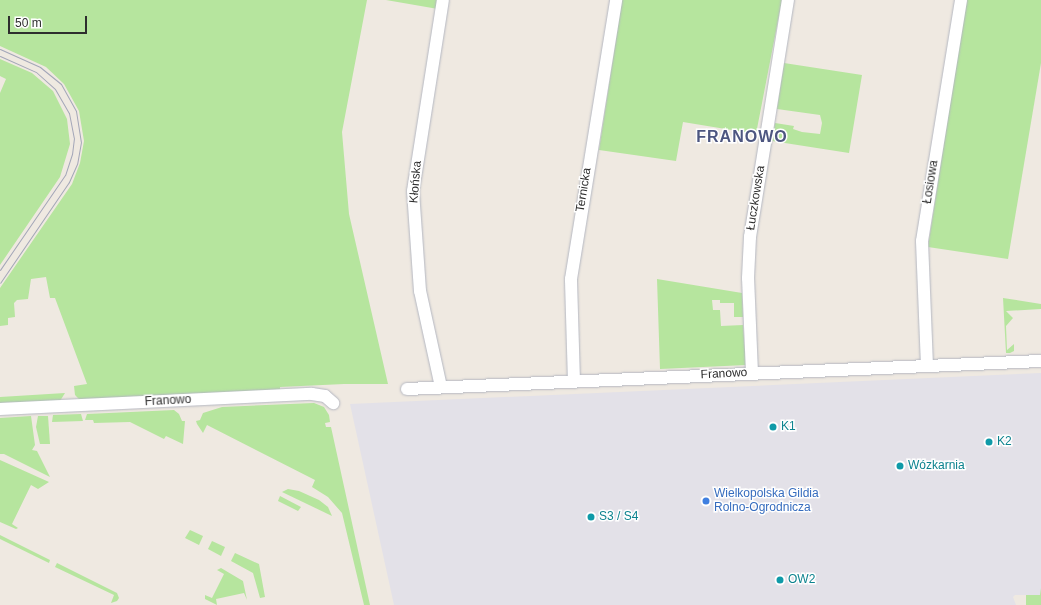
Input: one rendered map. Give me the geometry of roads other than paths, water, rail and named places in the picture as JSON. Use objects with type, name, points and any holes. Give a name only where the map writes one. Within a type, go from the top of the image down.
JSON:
[{"type":"street","name":"Kłońska","points":[[441,387],[420,291],[413,191],[443,0]]},
{"type":"street","name":"Ternicka","points":[[574,382],[570,279],[616,0]]},
{"type":"street","name":"Łuczkowska","points":[[752,373],[748,278],[750,237],[788,0]]},
{"type":"street","name":"Łosiowa","points":[[927,366],[922,243],[961,0]]},
{"type":"street","name":"Franowo","points":[[407,389],[1041,361]]},
{"type":"street","name":"Franowo","points":[[0,409],[312,394],[325,396],[333,403]]},
{"type":"tram line","points":[[0,49],[40,67],[61,84],[76,111],[81,142],[77,164],[69,182],[0,283]]},
{"type":"tram line","points":[[0,56],[36,72],[55,89],[69,113],[74,138],[72,154],[65,175],[0,270]]},
{"type":"place","name":"K1","points":[[773,427]]},
{"type":"place","name":"K2","points":[[989,442]]},
{"type":"place","name":"Wózkarnia","points":[[900,466]]},
{"type":"place","name":"Wielkopolska Gildia Rolno-Ogrodnicza","points":[[706,501]]},
{"type":"place","name":"S3 / S4","points":[[591,517]]},
{"type":"place","name":"OW2","points":[[780,580]]},
{"type":"district","name":"FRANOWO","points":[[742,137]]}]
